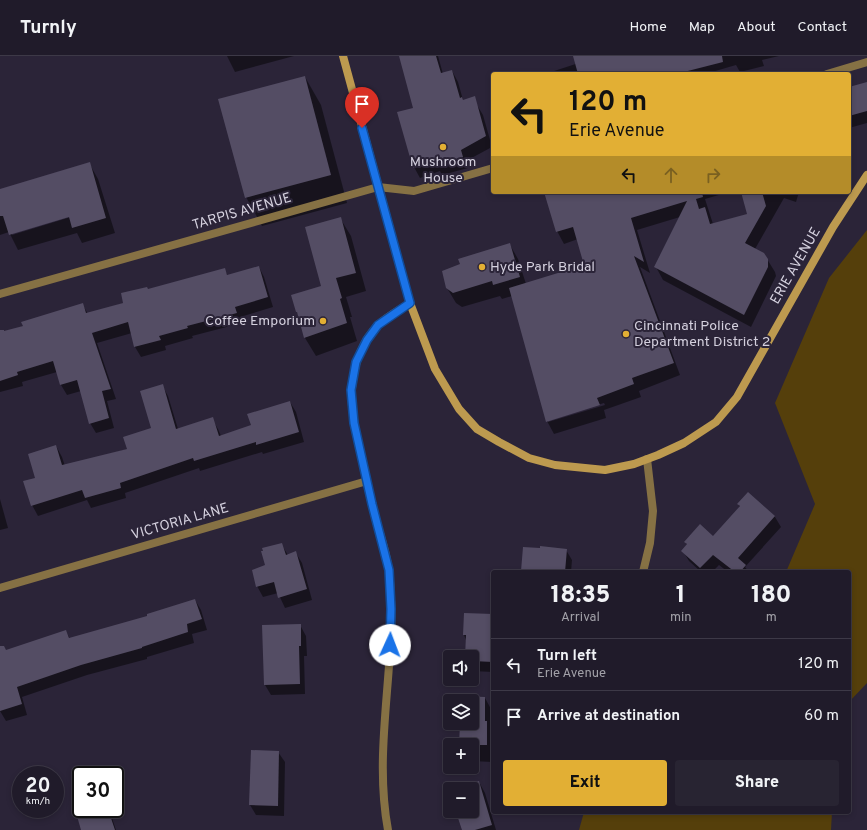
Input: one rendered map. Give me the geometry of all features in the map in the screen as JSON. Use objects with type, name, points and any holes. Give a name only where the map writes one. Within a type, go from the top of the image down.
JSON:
[{"type":"street","name":"ERIE AVENUE","points":[[343,56],[410,303],[438,375],[459,409],[477,429],[529,458],[555,465],[605,470],[634,464],[684,442],[716,422],[737,397],[836,222],[867,175]]},
{"type":"street","points":[[834,72],[867,62]]},
{"type":"street","name":"TARPIS AVENUE","points":[[0,294],[378,187],[414,191],[491,169]]},
{"type":"street","points":[[388,830],[385,816],[382,760],[390,645],[391,609],[389,570],[372,504],[354,423],[351,390],[356,362],[367,340],[378,325],[410,303]]},
{"type":"street","points":[[643,570],[650,543],[653,511],[647,459]]},
{"type":"street","name":"VICTORIA LANE","points":[[0,588],[368,481]]},
{"type":"shaded area","points":[[867,230],[867,683],[851,700],[851,570],[787,570],[815,504],[775,403],[829,278]]},
{"type":"shaded area","points":[[583,814],[832,814],[831,830],[579,830]]},
{"type":"building","points":[[399,56],[436,56],[441,73],[452,70],[460,98],[462,97],[463,100],[475,96],[486,136],[461,150],[463,157],[435,165],[434,161],[413,168],[397,112],[413,108]]},
{"type":"building","points":[[573,56],[722,56],[723,62],[684,72],[577,72]]},
{"type":"building","points":[[305,76],[331,175],[245,198],[218,99]]},
{"type":"building","points":[[867,82],[867,111],[851,115],[851,86]]},
{"type":"building","points":[[90,162],[106,218],[72,228],[69,217],[9,235],[3,216],[0,216],[0,189]]},
{"type":"building","points":[[545,194],[702,194],[703,197],[696,199],[699,209],[705,207],[710,224],[747,214],[742,194],[763,194],[766,206],[745,243],[764,253],[768,259],[768,267],[744,315],[654,267],[687,201],[631,218],[644,262],[634,256],[674,363],[632,378],[634,384],[597,398],[600,405],[546,422],[509,288],[584,265],[573,227],[556,232]]},
{"type":"building","points":[[341,217],[356,273],[336,278],[347,323],[304,338],[291,295],[321,286],[305,227]]},
{"type":"building","name":"Hyde Park Bridal","points":[[510,243],[520,277],[493,285],[492,281],[453,293],[446,288],[442,271],[460,264],[458,259]]},
{"type":"building","points":[[259,266],[268,297],[235,307],[237,313],[187,326],[188,328],[159,336],[161,340],[134,347],[128,322],[92,333],[111,389],[102,391],[109,418],[89,424],[77,380],[60,385],[53,361],[17,372],[18,375],[0,381],[0,330],[4,331],[23,326],[21,322],[83,303],[86,313],[123,303],[121,293],[147,287],[148,289],[225,268],[227,275]]},
{"type":"building","points":[[163,384],[176,429],[213,417],[219,436],[251,425],[247,414],[290,401],[299,432],[256,445],[256,442],[194,461],[193,458],[120,483],[121,488],[85,498],[82,490],[31,506],[23,481],[35,478],[28,454],[56,445],[62,465],[127,449],[123,437],[151,428],[140,391]]},
{"type":"building","points":[[748,492],[775,516],[738,558],[746,565],[742,570],[732,570],[713,555],[700,568],[681,551],[687,544],[684,542],[700,524],[713,536],[740,506],[737,504]]},
{"type":"building","points":[[282,543],[286,555],[296,551],[307,589],[278,598],[274,582],[256,587],[252,570],[265,565],[261,551],[263,551],[262,548]]},
{"type":"building","points":[[540,546],[567,549],[565,570],[521,570],[523,547],[540,548]]},
{"type":"building","points":[[195,599],[202,619],[187,624],[188,632],[142,648],[81,665],[17,687],[22,704],[0,711],[0,646],[4,646],[6,650],[66,630],[69,638],[147,616],[147,614]]},
{"type":"building","points":[[464,613],[491,614],[491,662],[479,661],[479,650],[465,650],[466,635],[463,635]]},
{"type":"building","points":[[301,624],[301,646],[299,646],[300,684],[264,685],[262,625]]},
{"type":"building","points":[[479,697],[485,697],[487,745],[479,745],[479,738],[459,738],[460,730],[479,730]]},
{"type":"building","points":[[251,750],[279,751],[278,806],[249,805]]},
{"type":"building","points":[[479,781],[492,825],[475,830],[462,830],[458,818],[479,818],[479,782],[476,782]]},
{"type":"building","points":[[78,818],[111,818],[115,830],[81,830]]},
{"type":"place","name":"Mushroom House","points":[[443,147]]},
{"type":"place","name":"Hyde Park Bridal","points":[[482,267]]},
{"type":"place","name":"Coffee Emporium","points":[[323,321]]},
{"type":"place","name":"Cincinnati Police Department District 2","points":[[626,334]]},
{"type":"route","points":[[362,128],[410,303],[378,325],[367,340],[356,362],[351,390],[354,423],[372,504],[389,570],[391,609],[390,645]]}]
